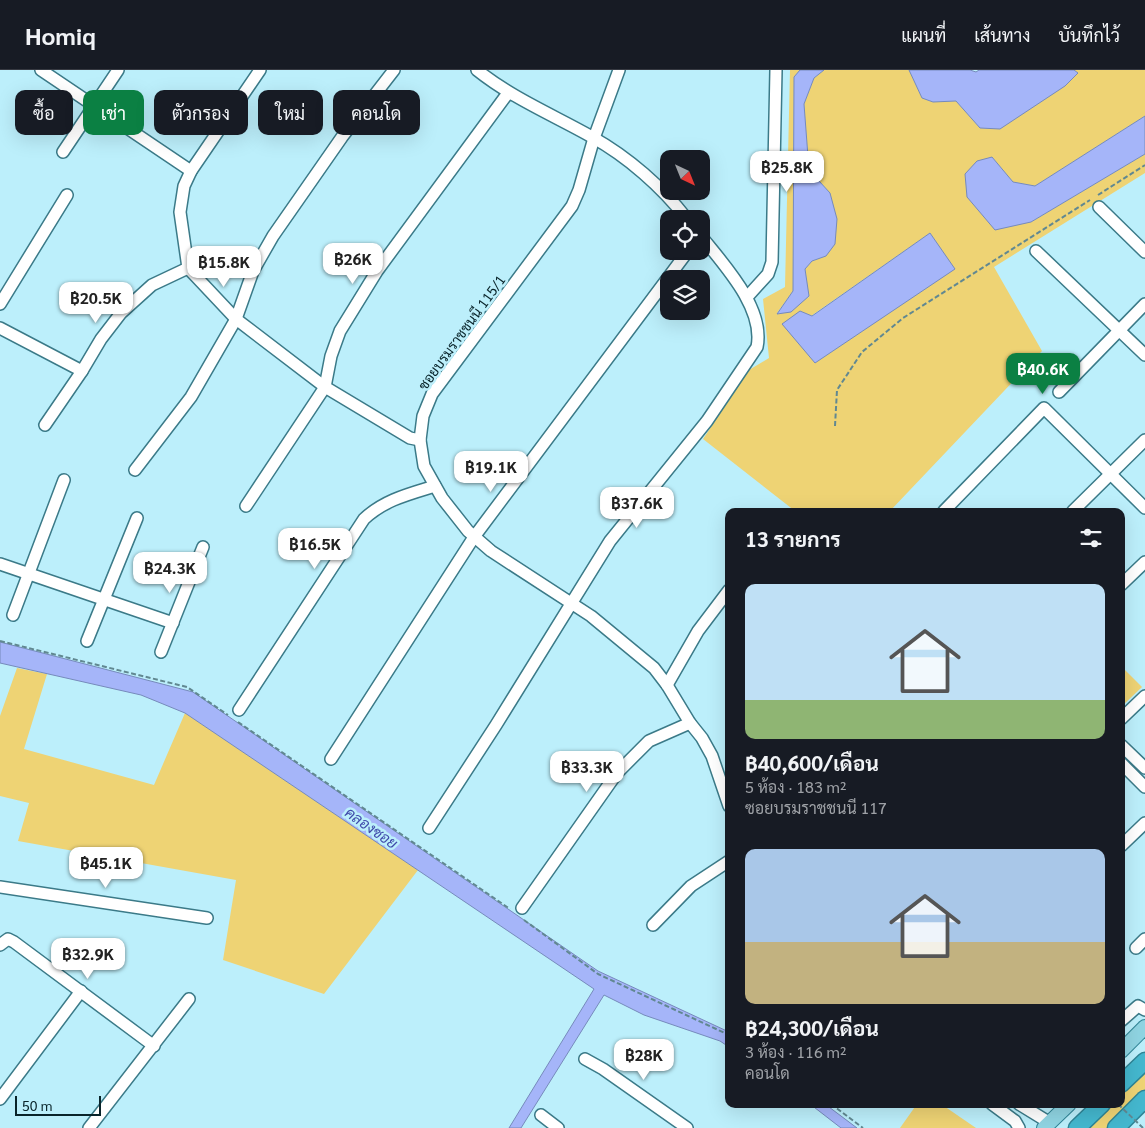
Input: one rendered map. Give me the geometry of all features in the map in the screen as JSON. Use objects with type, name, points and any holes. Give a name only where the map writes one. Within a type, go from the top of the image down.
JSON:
[{"type":"highway","points":[[1125,1080],[1145,1060]]},
{"type":"highway","points":[[1116,1128],[1145,1099]]},
{"type":"highway","points":[[1077,1128],[1098,1108]]},
{"type":"main road","points":[[1125,1045],[1145,1027]]},
{"type":"main road","points":[[1047,1125],[1064,1108]]},
{"type":"street","points":[[41,70],[83,98]]},
{"type":"street","points":[[104,90],[118,70]]},
{"type":"street","points":[[260,70],[191,172],[184,186],[180,212],[188,268],[236,319],[325,387],[410,438],[420,440]]},
{"type":"street","points":[[135,470],[191,397],[236,319],[253,271],[273,236],[342,137],[394,70]]},
{"type":"street","points":[[477,70],[508,93],[594,138],[621,156],[681,210]]},
{"type":"street","name":"ซอยบรมราชชนนี 115/1","points":[[619,70],[572,206],[432,394],[423,416],[420,440],[424,466],[435,486],[442,498],[474,537],[491,551],[572,603],[654,668],[702,738],[712,756],[725,794]]},
{"type":"street","points":[[748,296],[768,274],[772,262],[776,70]]},
{"type":"street","points":[[246,506],[325,387],[331,356],[345,322],[377,272],[508,93]]},
{"type":"street","points":[[63,152],[83,121]]},
{"type":"street","points":[[137,135],[191,172]]},
{"type":"street","points":[[0,304],[66,195]]},
{"type":"street","points":[[1099,207],[1145,252]]},
{"type":"street","points":[[429,828],[496,726],[610,541],[706,421],[757,347],[759,336],[748,296],[710,247]]},
{"type":"street","points":[[1036,251],[1145,355]]},
{"type":"street","points":[[331,760],[474,537],[681,260]]},
{"type":"street","points":[[45,425],[82,371],[101,339],[121,313],[152,285],[188,268]]},
{"type":"street","points":[[1059,392],[1145,304]]},
{"type":"street","points":[[0,328],[82,371]]},
{"type":"street","points":[[947,508],[1044,408],[1145,508]]},
{"type":"street","points":[[1077,508],[1145,440]]},
{"type":"street","points":[[12,615],[64,480]]},
{"type":"street","points":[[238,715],[364,519],[386,502],[435,486]]},
{"type":"street","points":[[86,641],[137,518]]},
{"type":"street","points":[[161,652],[203,546]]},
{"type":"street","points":[[1125,582],[1145,562]]},
{"type":"street","points":[[0,564],[172,624]]},
{"type":"street","points":[[667,685],[698,631],[725,595]]},
{"type":"street","points":[[1125,716],[1145,696]]},
{"type":"street","points":[[517,911],[628,760],[649,741],[690,723]]},
{"type":"street","points":[[1125,749],[1145,768]]},
{"type":"street","points":[[1125,767],[1145,787]]},
{"type":"street","points":[[1125,842],[1145,823]]},
{"type":"street","points":[[653,925],[691,886],[725,864]]},
{"type":"street","points":[[0,887],[208,918]]},
{"type":"street","points":[[4,942],[14,942],[154,1046]]},
{"type":"street","points":[[0,1099],[82,991]]},
{"type":"street","points":[[88,1128],[189,999]]},
{"type":"street","points":[[1125,1017],[1138,1006],[1145,1010]]},
{"type":"street","points":[[585,1059],[604,1069],[687,1128]]},
{"type":"street","points":[[997,1108],[1017,1124],[1021,1108]]},
{"type":"street","points":[[1025,1108],[1047,1125]]},
{"type":"street","points":[[541,1115],[558,1128]]},
{"type":"path","points":[[835,426],[837,390],[862,352],[903,318],[1145,166]]},
{"type":"path","points":[[0,641],[187,687],[228,715]]},
{"type":"path","points":[[238,715],[517,911],[598,974],[725,1032]]},
{"type":"path","points":[[836,1108],[864,1128]]},
{"type":"path","points":[[1122,1108],[1143,1128]]},
{"type":"shaded area","points":[[790,70],[800,70],[794,77],[793,291],[777,313],[809,297],[805,269],[812,261],[826,256],[830,193],[809,170],[804,104],[814,78],[824,70],[909,70],[922,98],[933,102],[956,101],[980,128],[1078,73],[1074,70],[1145,70],[1145,116],[1035,186],[1013,182],[992,157],[1031,222],[1145,154],[1145,173],[994,267],[1042,351],[893,508],[791,508],[703,439],[749,370],[769,358],[763,299],[785,287]],"holes":[[[930,233],[954,269],[815,363],[800,311],[811,316]]]},
{"type":"shaded area","points":[[17,668],[47,674],[24,749],[154,785],[185,713],[418,870],[324,994],[223,960],[236,880],[18,841],[29,803],[0,796],[0,716]]},
{"type":"shaded area","points":[[1125,670],[1142,687],[1125,703]]},
{"type":"shaded area","points":[[1145,1069],[1145,1090],[1107,1128],[1086,1128],[1106,1108],[1125,1108],[1125,1088]]},
{"type":"shaded area","points":[[914,1108],[947,1108],[976,1128],[900,1128]]},
{"type":"water","points":[[800,70],[824,70],[814,78],[804,104],[809,170],[830,193],[837,219],[835,244],[826,256],[812,261],[805,269],[809,296],[791,312],[777,314],[793,291],[794,77]]},
{"type":"water","points":[[909,70],[970,70],[976,72],[979,70],[1074,70],[1078,73],[1065,86],[1000,129],[980,128],[956,101],[933,102],[922,98]]},
{"type":"water","points":[[1145,116],[1145,154],[1031,222],[995,230],[967,197],[965,174],[977,161],[992,157],[1013,182],[1035,186]]},
{"type":"water","points":[[930,233],[955,269],[815,363],[782,324],[800,311],[812,316]]},
{"type":"water","name":"คลองซอย","points":[[0,642],[193,692],[598,971],[725,1030],[725,1044],[644,1015],[604,995],[521,1128],[509,1128],[594,989],[185,713],[141,695],[0,663]]},
{"type":"water","points":[[815,1108],[830,1108],[857,1128],[841,1128]]}]
